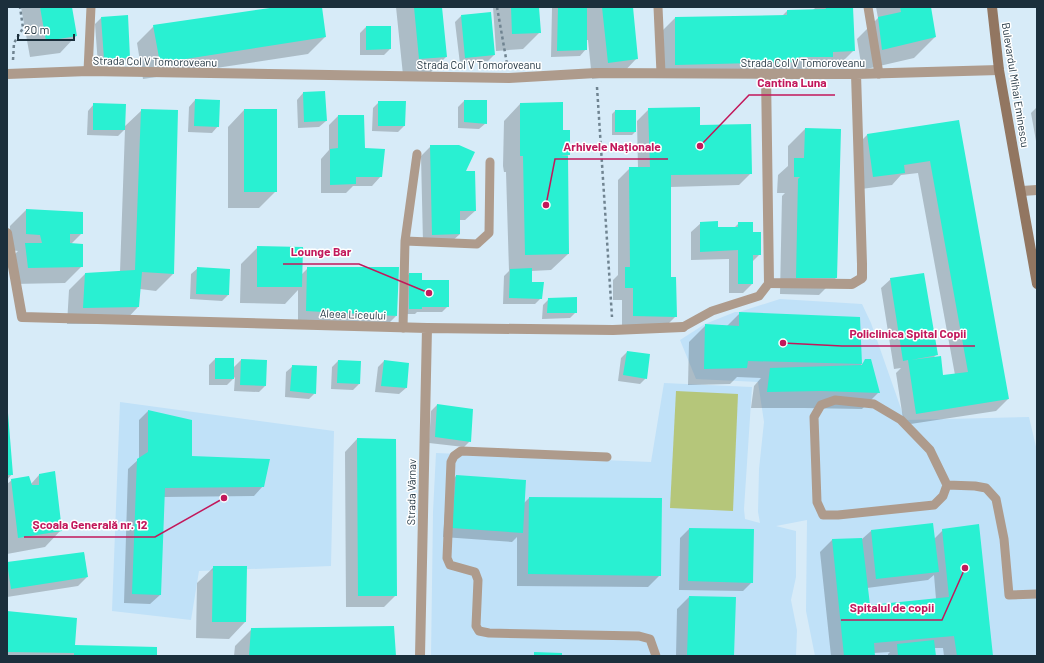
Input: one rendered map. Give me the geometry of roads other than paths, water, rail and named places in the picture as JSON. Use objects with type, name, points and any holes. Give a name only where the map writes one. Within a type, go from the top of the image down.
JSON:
[{"type":"main road","name":"Bulevardul Mihai Eminescu","points":[[992,7],[999,70],[1022,191],[1037,284]]},
{"type":"street","name":"Strada Col V Tomoroveanu","points":[[10,74],[88,72],[510,78],[596,73],[879,74],[999,70]]},
{"type":"street","points":[[766,74],[769,283],[852,284],[862,278],[856,74]]},
{"type":"street","points":[[1022,191],[1037,190]]},
{"type":"street","name":"Aleea Liceului","points":[[7,232],[22,317],[403,328],[613,330],[683,327]]},
{"type":"street","name":"Strada Vârnav","points":[[420,656],[427,328]]},
{"type":"lane","points":[[88,72],[91,7]]},
{"type":"lane","points":[[658,7],[661,74]]},
{"type":"lane","points":[[868,7],[879,74]]},
{"type":"lane","points":[[403,328],[405,241],[417,154]]},
{"type":"lane","points":[[405,241],[477,244],[488,233],[490,162]]},
{"type":"lane","points":[[683,327],[712,311],[759,296],[769,283]]},
{"type":"lane","points":[[835,400],[874,404],[901,420],[930,450],[946,485],[943,496],[934,505],[838,515],[823,515],[817,502],[814,416],[821,404],[835,400]]},
{"type":"lane","points":[[607,457],[461,451],[454,456],[451,462],[447,558],[450,565],[475,572],[478,580],[476,626],[479,631],[489,633],[639,636],[650,639],[656,656]]},
{"type":"lane","points":[[946,485],[986,488],[996,499],[1004,539],[1009,595],[1037,594]]},
{"type":"place","name":"Cantina Luna","points":[[700,146]]},
{"type":"place","name":"Arhivele Naționale","points":[[546,205]]},
{"type":"place","name":"Lounge Bar","points":[[429,293]]},
{"type":"place","name":"Policlinica Spital Copii","points":[[783,343]]},
{"type":"place","name":"Școala Generală nr. 12","points":[[224,498]]},
{"type":"place","name":"Spitalul de copii","points":[[965,568]]}]
